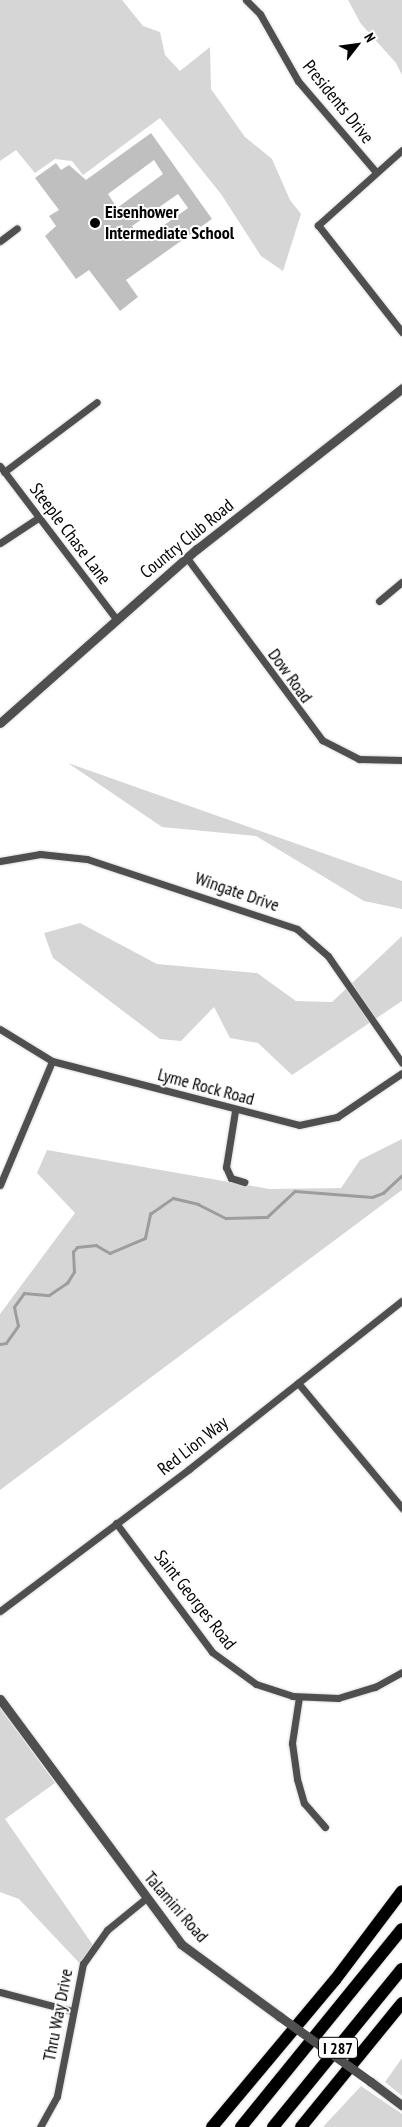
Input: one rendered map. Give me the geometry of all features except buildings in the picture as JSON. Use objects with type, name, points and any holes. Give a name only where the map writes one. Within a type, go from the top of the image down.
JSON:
[{"type":"highway","name":"I 287","points":[[212,2127],[335,1980],[402,1892]]},
{"type":"highway","name":"I 287","points":[[241,2127],[402,1929]]},
{"type":"highway","name":"I 287","points":[[273,2127],[402,1969]]},
{"type":"highway","name":"I 287","points":[[301,2127],[402,2003]]},
{"type":"street","name":"Presidents Drive","points":[[246,0],[260,14],[298,81],[376,172]]},
{"type":"street","points":[[402,150],[318,225],[402,332]]},
{"type":"street","points":[[0,241],[17,228]]},
{"type":"street","name":"Country Club Road","points":[[0,722],[187,558],[402,388]]},
{"type":"street","points":[[2,469],[98,402]]},
{"type":"street","name":"Steeple Chase Lane","points":[[2,469],[116,619]]},
{"type":"street","points":[[0,543],[38,518]]},
{"type":"street","name":"Dow Road","points":[[187,558],[322,740],[359,759],[402,760]]},
{"type":"street","points":[[379,601],[402,582]]},
{"type":"street","name":"Wingate Drive","points":[[0,860],[40,854],[87,859],[297,929],[328,956],[402,1063]]},
{"type":"street","name":"Lyme Rock Road","points":[[0,1029],[52,1061],[280,1122],[311,1125],[345,1113],[402,1073]]},
{"type":"street","points":[[0,1185],[52,1061]]},
{"type":"street","points":[[234,1111],[226,1167],[231,1178],[244,1182]]},
{"type":"street","name":"Red Lion Way","points":[[0,1611],[298,1383],[402,1300]]},
{"type":"street","points":[[298,1383],[402,1508]]},
{"type":"street","name":"Saint Georges Road","points":[[116,1523],[212,1652],[256,1684],[299,1697],[353,1695],[402,1672]]},
{"type":"street","points":[[299,1697],[292,1743],[297,1779],[304,1803],[325,1826]]},
{"type":"street","name":"Talamini Road","points":[[0,1700],[145,1899],[182,1944],[402,2105]]},
{"type":"street","name":"Thru Way Drive","points":[[40,2127],[57,2096],[72,2011],[83,1964],[98,1941],[145,1899]]},
{"type":"street","points":[[0,1992],[72,2011]]},
{"type":"shaded area","points":[[0,0],[122,0],[143,26],[160,32],[165,55],[180,71],[210,47],[211,89],[245,137],[272,159],[290,200],[301,214],[283,271],[261,256],[221,194],[160,118],[83,175],[72,161],[55,159],[35,173],[16,150],[0,161]]},
{"type":"shaded area","points":[[348,0],[402,0],[402,75],[396,63],[361,24]]},
{"type":"shaded area","points":[[68,763],[402,881],[402,909],[364,901],[256,836],[162,827]]},
{"type":"shaded area","points":[[80,923],[157,964],[257,973],[296,1001],[332,1002],[402,936],[402,1001],[292,1075],[258,1043],[230,1038],[214,1007],[181,1041],[160,1039],[53,958],[44,933]]},
{"type":"shaded area","points":[[402,1139],[402,1190],[0,1490],[0,1314],[75,1213],[37,1173],[47,1150],[269,1189],[341,1188],[360,1160]]},
{"type":"shaded area","points":[[0,1708],[55,1783],[5,1819],[95,1948],[84,1968],[19,1899],[0,1892]]},
{"type":"shaded area","points":[[402,2058],[402,2096],[385,2082]]},
{"type":"shaded area","points":[[361,2086],[402,2114],[402,2127],[323,2127]]},
{"type":"waterway","points":[[0,1344],[6,1343],[18,1326],[14,1307],[24,1293],[49,1295],[67,1283],[74,1272],[73,1252],[77,1247],[96,1245],[110,1253],[145,1238],[150,1214],[173,1198],[198,1204],[226,1218],[267,1217],[295,1191],[372,1197],[383,1193],[402,1175]]},
{"type":"place","name":"Eisenhower Intermediate School","points":[[95,223]]}]
